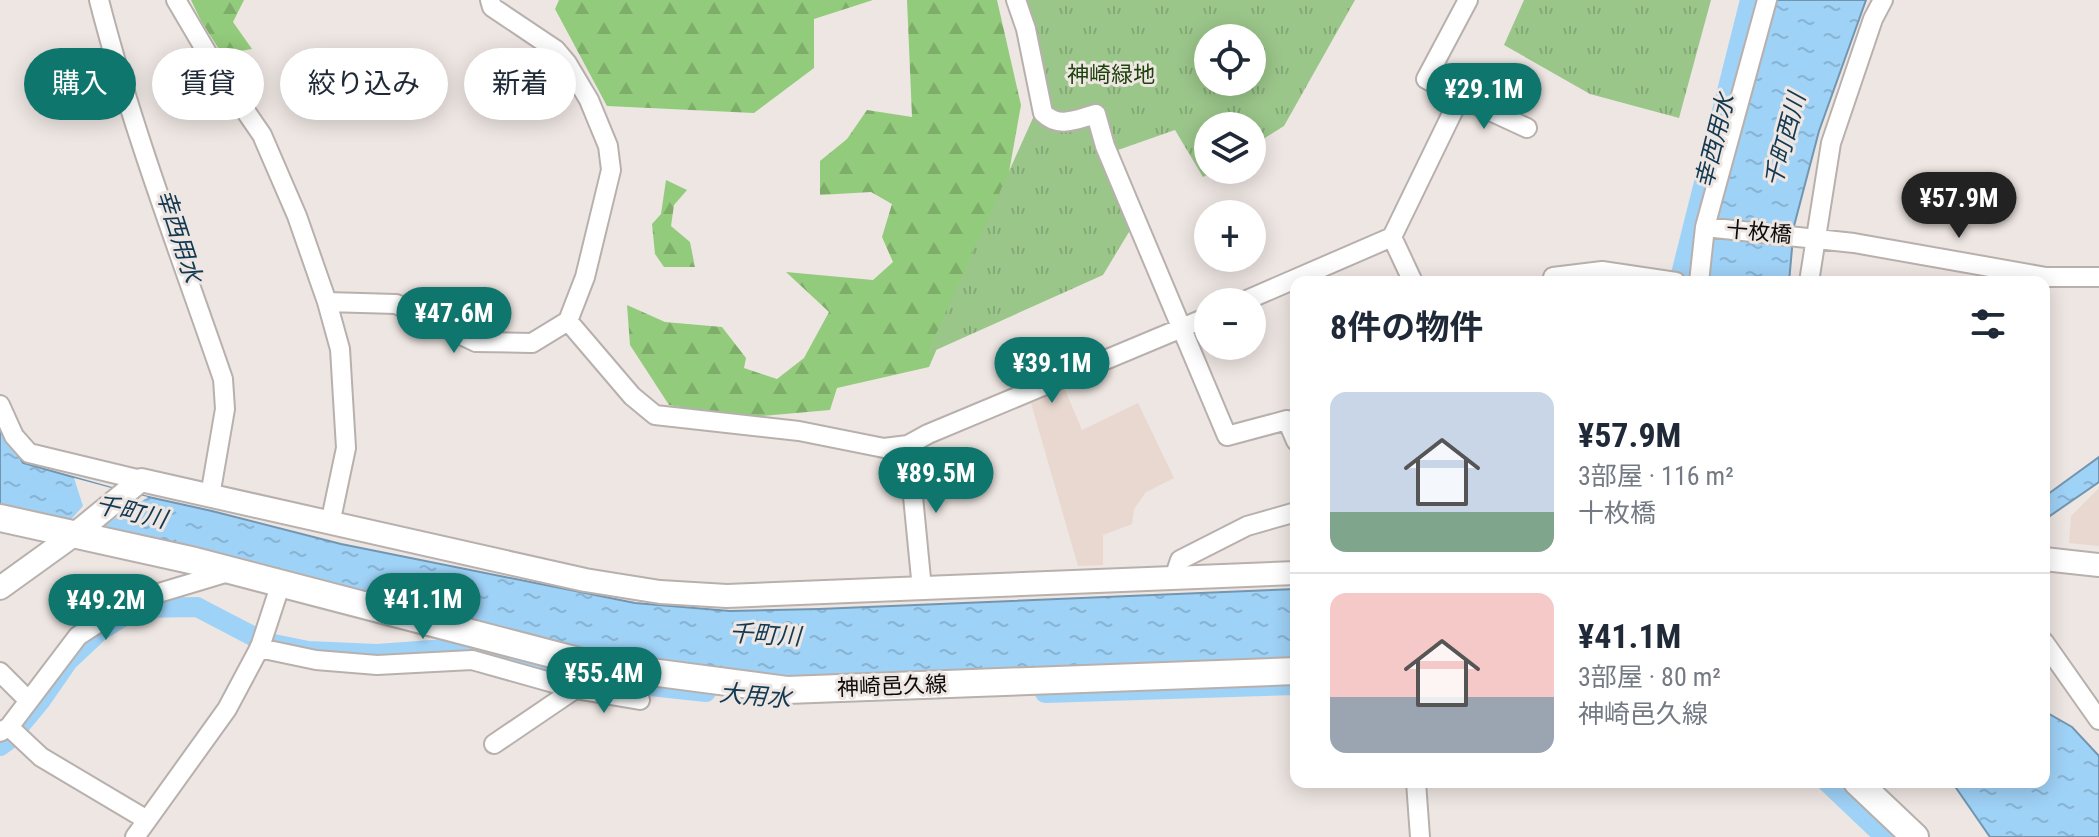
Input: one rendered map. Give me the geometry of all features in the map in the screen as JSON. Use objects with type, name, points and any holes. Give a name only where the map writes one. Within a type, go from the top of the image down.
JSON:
[{"type":"main road","name":"神崎邑久線","points":[[0,518],[78,530],[281,583],[583,678],[787,690],[1290,671]]},
{"type":"main road","points":[[1863,788],[1915,837]]},
{"type":"street","points":[[99,0],[141,140],[223,379],[225,409],[210,496]]},
{"type":"street","points":[[176,0],[216,68],[262,135],[297,216],[327,302],[340,349],[346,448],[330,524]]},
{"type":"street","points":[[327,302],[396,304],[476,342],[532,343],[568,321],[585,277],[611,170],[608,146],[589,100],[567,63],[556,50],[492,7],[490,0]]},
{"type":"street","points":[[1016,0],[1026,29],[1043,113],[1060,124],[1096,114],[1105,146],[1227,436],[1287,420],[1290,427]]},
{"type":"street","points":[[1468,0],[1426,79],[1527,128]]},
{"type":"street","points":[[1700,276],[1708,228],[1767,0]]},
{"type":"street","points":[[1809,276],[1811,237],[1831,143],[1873,19],[1883,0]]},
{"type":"street","points":[[1302,276],[1392,237],[1460,97]]},
{"type":"street","name":"十枚橋","points":[[1708,228],[1811,237],[2040,276]]},
{"type":"street","points":[[1392,237],[1410,276]]},
{"type":"street","points":[[1561,276],[1602,271],[1635,276]]},
{"type":"street","name":"十枚橋","points":[[2050,277],[2099,277]]},
{"type":"street","points":[[1266,292],[1290,281]]},
{"type":"street","points":[[568,321],[632,396],[655,415],[799,431],[884,448],[908,445],[1194,323]]},
{"type":"street","points":[[1,413],[14,436],[29,453],[134,486],[210,496],[585,580],[660,592],[727,596],[1290,573]]},
{"type":"street","points":[[908,445],[922,589]]},
{"type":"street","points":[[0,588],[134,486]]},
{"type":"street","points":[[1174,578],[1180,560],[1247,526],[1290,514]]},
{"type":"street","points":[[2050,560],[2099,565]]},
{"type":"street","points":[[147,820],[41,757],[10,732],[69,645],[118,608],[233,571]]},
{"type":"street","points":[[135,837],[227,709],[259,648],[281,583]]},
{"type":"street","points":[[259,648],[316,660],[377,665],[472,660],[583,678],[640,700]]},
{"type":"street","points":[[2050,651],[2099,720]]},
{"type":"street","points":[[0,672],[29,701]]},
{"type":"street","points":[[494,744],[583,678]]},
{"type":"street","points":[[1416,788],[1420,837]]},
{"type":"shaded area","points":[[1063,385],[1082,430],[1138,403],[1174,478],[1146,492],[1134,509],[1132,524],[1103,535],[1103,565],[1078,566],[1031,403]]},
{"type":"shaded area","points":[[2099,488],[2099,546],[2069,543],[2071,516]]},
{"type":"green space","points":[[191,0],[244,0],[233,22],[251,48],[218,48]]},
{"type":"green space","points":[[559,0],[873,0],[814,19],[814,68],[754,113],[607,106],[555,9]]},
{"type":"green space","points":[[907,0],[997,0],[1021,105],[1006,189],[929,367],[837,388],[830,410],[740,418],[669,405],[630,345],[627,305],[665,322],[722,327],[746,358],[744,368],[777,379],[804,358],[829,312],[786,272],[873,280],[893,262],[882,237],[892,204],[871,192],[820,195],[820,161],[847,139],[867,110],[912,117]]},
{"type":"green space","name":"神崎緑地","points":[[1014,0],[1355,0],[1284,126],[1266,137],[1266,112],[1194,112],[1194,162],[1175,130],[1118,150],[1132,227],[1103,275],[927,354],[1041,100]]},
{"type":"green space","points":[[1524,0],[1711,0],[1679,118],[1590,94],[1504,45]]},
{"type":"green space","points":[[666,180],[687,190],[674,205],[671,226],[690,242],[695,267],[664,267],[655,254],[652,224],[661,214]]},
{"type":"water","name":"千町西川","points":[[1775,0],[1866,0],[1819,131],[1794,226],[1790,276],[1708,276],[1715,222]]},
{"type":"water","name":"千町川","points":[[0,424],[23,463],[126,492],[341,544],[635,603],[730,611],[1290,589],[1290,658],[798,683],[605,657],[0,510]]},
{"type":"water","points":[[2099,457],[2099,482],[2050,516],[2050,493]]},
{"type":"water","points":[[2050,714],[2072,727],[2099,756],[2099,837],[1990,837],[1956,788],[2050,788]]},
{"type":"pier","points":[[74,478],[148,497],[105,525],[108,533],[67,524],[83,506]]},
{"type":"waterway","name":"幸西用水","points":[[1681,276],[1750,0]]},
{"type":"waterway","name":"大用水","points":[[0,746],[41,700],[68,661],[100,631],[137,608],[197,607],[264,642],[308,651],[377,654],[473,647],[520,664],[586,679],[706,692]]},
{"type":"waterway","name":"大用水","points":[[1045,693],[1290,685]]},
{"type":"waterway","name":"大用水","points":[[1833,788],[1885,837]]}]
